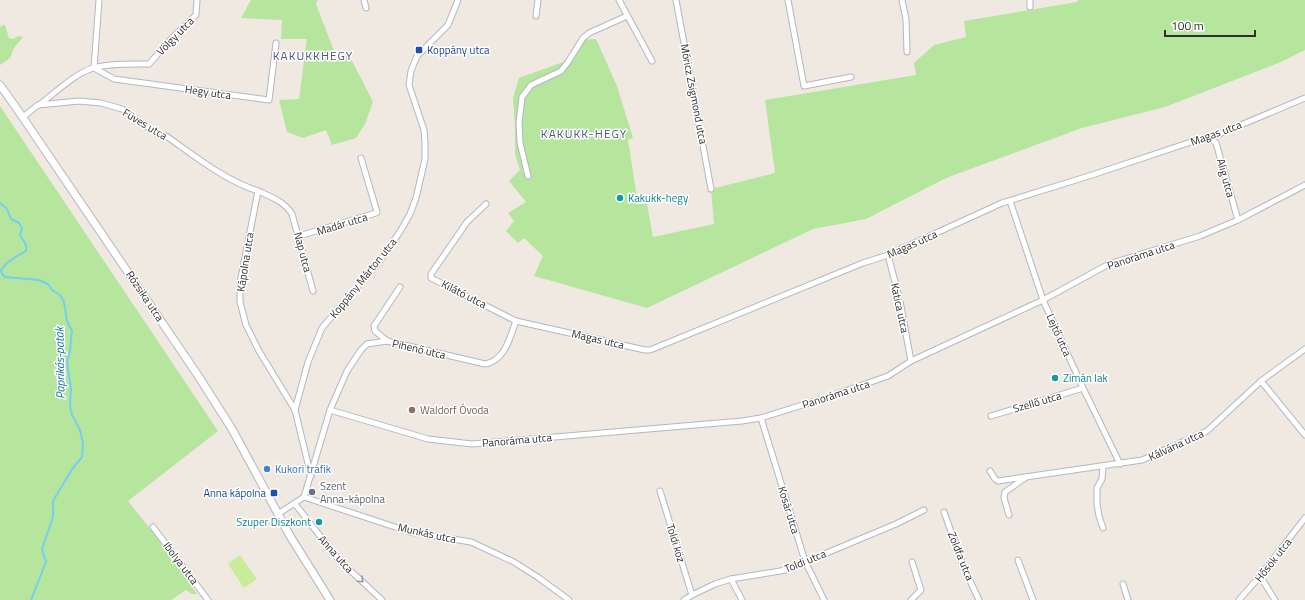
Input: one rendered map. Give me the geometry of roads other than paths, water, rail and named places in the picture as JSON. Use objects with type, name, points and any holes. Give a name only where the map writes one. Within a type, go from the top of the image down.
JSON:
[{"type":"main road","name":"Rózsika utca","points":[[0,86],[23,117],[197,374],[233,432],[310,570],[330,600]]},
{"type":"street","points":[[94,68],[99,0]]},
{"type":"street","name":"Völgy utca","points":[[38,105],[80,73],[94,68],[125,64],[149,64],[171,39],[196,15],[197,0]]},
{"type":"street","points":[[364,0],[366,8]]},
{"type":"street","name":"Koppány Márton utca","points":[[311,476],[295,410],[308,362],[322,328],[380,261],[402,230],[410,214],[416,198],[425,158],[424,130],[409,85],[411,71],[417,56],[448,25],[458,0]]},
{"type":"street","points":[[536,16],[538,0]]},
{"type":"street","points":[[619,0],[652,61]]},
{"type":"street","name":"Móricz Zsigmond utca","points":[[676,0],[712,189]]},
{"type":"street","points":[[788,0],[804,86],[851,77]]},
{"type":"street","points":[[902,0],[906,19],[907,52]]},
{"type":"street","points":[[1030,0],[1030,7]]},
{"type":"street","points":[[528,176],[519,123],[522,97],[531,86],[561,71],[583,38],[589,33],[627,16]]},
{"type":"street","name":"Hegy utca","points":[[94,68],[114,79],[269,100],[276,43]]},
{"type":"street","name":"Magas utca","points":[[516,321],[650,350],[863,263],[888,255],[1010,200],[1092,175],[1194,141],[1210,138],[1305,98]]},
{"type":"street","name":"Füves utca","points":[[38,105],[79,101],[101,103],[122,109],[157,134],[166,136],[227,177],[248,188],[258,191]]},
{"type":"street","points":[[23,117],[38,105]]},
{"type":"street","name":"Alig utca","points":[[1210,138],[1216,144],[1238,220]]},
{"type":"street","name":"Madár utca","points":[[299,236],[376,214],[377,212],[361,158]]},
{"type":"street","name":"Panoráma utca","points":[[330,410],[428,440],[472,444],[742,421],[761,418],[888,376],[910,361],[1043,300],[1109,264],[1200,236],[1238,220],[1305,185]]},
{"type":"street","name":"Kápolna utca","points":[[258,191],[240,283],[240,302],[246,325],[259,351],[295,410]]},
{"type":"street","name":"Nap utca","points":[[258,191],[285,205],[292,214],[313,291]]},
{"type":"street","name":"Lejtő utca","points":[[1010,200],[1043,300],[1120,464]]},
{"type":"street","name":"Kilátó utca","points":[[486,204],[467,222],[431,274],[431,278],[516,321]]},
{"type":"street","name":"Katica utca","points":[[888,255],[900,301],[910,361]]},
{"type":"street","points":[[387,341],[375,330],[374,326],[400,287]]},
{"type":"street","name":"Pihenő utca","points":[[304,497],[330,410],[348,371],[363,348],[370,343],[387,341],[485,364],[493,363],[498,359],[507,346],[516,321]]},
{"type":"street","name":"Kálvária utca","points":[[990,471],[998,481],[1142,460],[1207,431],[1262,381],[1305,349]]},
{"type":"street","points":[[1262,381],[1305,435]]},
{"type":"street","name":"Szellő utca","points":[[991,416],[1084,388]]},
{"type":"street","name":"Kosár utca","points":[[761,418],[806,561],[824,600]]},
{"type":"street","points":[[1103,466],[1102,479],[1097,488],[1097,504],[1103,528]]},
{"type":"street","name":"Kálvária utca","points":[[1009,515],[1004,498],[1005,492],[1028,477]]},
{"type":"street","name":"Toldi köz","points":[[660,491],[692,595]]},
{"type":"street","points":[[278,514],[304,497]]},
{"type":"street","name":"Munkás utca","points":[[304,497],[410,532],[471,542],[514,562],[569,600]]},
{"type":"street","name":"Anna utca","points":[[295,504],[306,520],[339,560],[382,600]]},
{"type":"street","name":"Toldi utca","points":[[684,600],[715,584],[731,579],[786,570],[896,524],[924,510]]},
{"type":"street","name":"Zöldfa utca","points":[[944,512],[964,568],[979,600]]},
{"type":"street","name":"Hősök utca","points":[[1239,600],[1260,576],[1305,518]]},
{"type":"street","name":"Ibolya utca","points":[[153,527],[208,600]]},
{"type":"street","points":[[1018,560],[1033,600]]},
{"type":"street","points":[[911,600],[921,590],[912,562]]},
{"type":"street","points":[[1260,576],[1275,600]]},
{"type":"street","points":[[731,579],[742,600]]},
{"type":"street","points":[[1123,584],[1128,600]]},
{"type":"waterway","name":"Paprikás-patak","points":[[0,203],[7,209],[11,219],[19,223],[22,228],[20,235],[26,247],[26,251],[6,264],[1,270],[2,274],[5,277],[39,280],[48,284],[52,290],[60,295],[64,302],[67,321],[72,331],[67,362],[71,389],[70,406],[72,415],[80,430],[83,443],[82,457],[72,469],[53,501],[53,517],[42,549],[46,562],[31,600]]},
{"type":"place","name":"Koppány utca","points":[[419,50]]},
{"type":"place","name":"Kakukk-hegy","points":[[620,198]]},
{"type":"place","name":"Zimán lak","points":[[1055,378]]},
{"type":"place","name":"Waldorf Óvoda","points":[[412,410]]},
{"type":"place","name":"Kukori trafik","points":[[267,469]]},
{"type":"place","name":"Szent Anna-kápolna","points":[[312,492]]},
{"type":"place","name":"Anna kápolna","points":[[274,493]]},
{"type":"place","name":"Szuper Diszkont","points":[[319,522]]},
{"type":"district","name":"KAKUKKHEGY","points":[[313,56]]},
{"type":"district","name":"KAKUKK-HEGY","points":[[584,134]]}]
